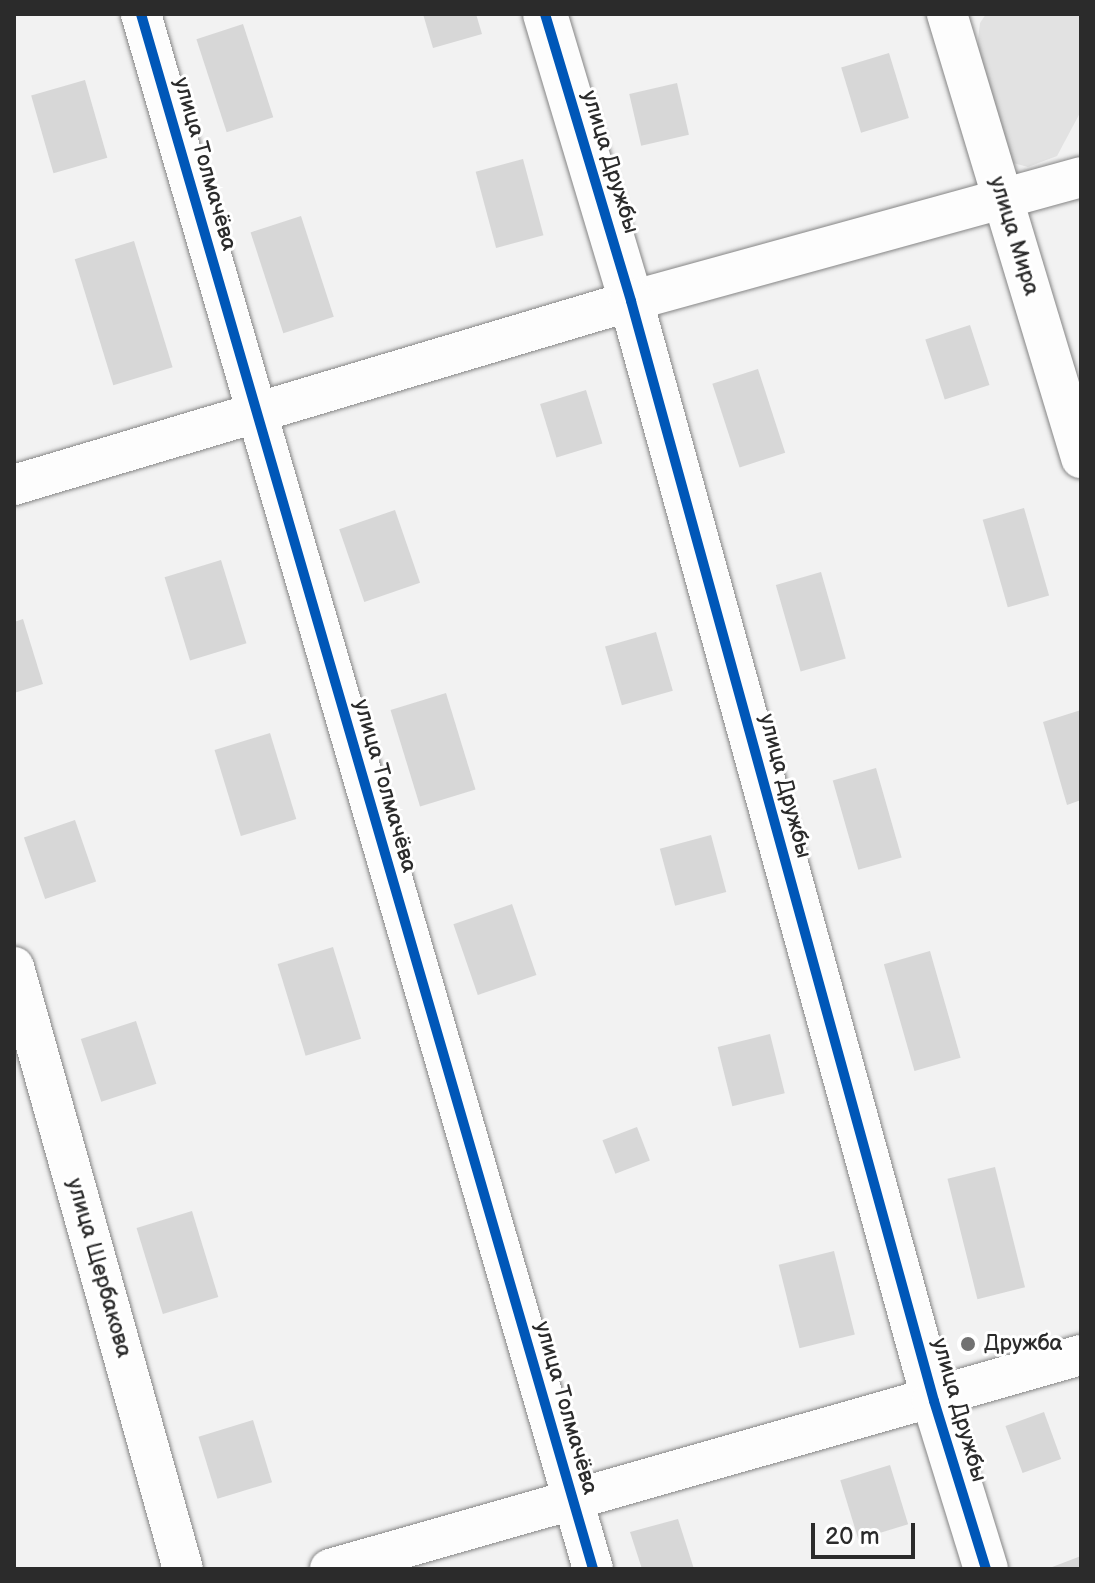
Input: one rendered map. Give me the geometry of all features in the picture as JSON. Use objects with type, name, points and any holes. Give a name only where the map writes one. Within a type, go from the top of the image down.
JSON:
[{"type":"street","name":"улица Толмачёва","points":[[141,14],[593,1569]]},
{"type":"street","name":"улица Дружбы","points":[[545,14],[631,301],[934,1401],[986,1569]]},
{"type":"street","name":"улица Мира","points":[[947,14],[1081,458]]},
{"type":"street","points":[[14,485],[631,301],[1081,177]]},
{"type":"street","name":"улица Щербакова","points":[[14,967],[183,1569]]},
{"type":"street","points":[[330,1569],[934,1401],[1081,1355]]},
{"type":"shaded area","points":[[986,14],[1081,14],[1081,111],[1057,156],[1028,167],[1009,162],[976,56],[980,23]]},
{"type":"building","points":[[423,14],[476,14],[482,34],[433,48]]},
{"type":"building","points":[[243,24],[273,117],[227,132],[196,39]]},
{"type":"building","points":[[889,53],[909,118],[861,133],[841,68]]},
{"type":"building","points":[[85,80],[107,158],[53,173],[31,95]]},
{"type":"building","points":[[677,83],[689,135],[641,146],[629,94]]},
{"type":"building","points":[[523,159],[543,235],[496,248],[476,172]]},
{"type":"building","points":[[301,216],[334,317],[283,333],[251,232]]},
{"type":"building","points":[[134,241],[173,367],[113,385],[75,259]]},
{"type":"building","points":[[970,325],[989,385],[945,399],[925,340]]},
{"type":"building","points":[[758,369],[785,453],[740,468],[712,384]]},
{"type":"building","points":[[586,390],[602,444],[556,458],[540,404]]},
{"type":"building","points":[[1024,508],[1049,595],[1008,607],[983,520]]},
{"type":"building","points":[[395,510],[420,583],[364,602],[339,529]]},
{"type":"building","points":[[221,560],[246,643],[190,660],[165,577]]},
{"type":"building","points":[[821,572],[846,659],[801,671],[776,585]]},
{"type":"building","points":[[23,619],[43,684],[14,693],[14,622]]},
{"type":"building","points":[[656,632],[673,691],[622,705],[605,647]]},
{"type":"building","points":[[446,693],[476,790],[420,807],[391,710]]},
{"type":"building","points":[[1081,710],[1081,800],[1067,805],[1043,722]]},
{"type":"building","points":[[270,733],[296,819],[241,836],[215,750]]},
{"type":"building","points":[[876,768],[902,857],[858,870],[833,780]]},
{"type":"building","points":[[75,820],[96,881],[45,899],[24,838]]},
{"type":"building","points":[[711,835],[726,892],[675,906],[660,849]]},
{"type":"building","points":[[512,904],[536,975],[478,995],[453,924]]},
{"type":"building","points":[[333,947],[361,1039],[306,1056],[278,964]]},
{"type":"building","points":[[930,951],[961,1058],[914,1071],[884,964]]},
{"type":"building","points":[[136,1021],[156,1084],[101,1102],[81,1039]]},
{"type":"building","points":[[770,1034],[785,1093],[732,1106],[718,1047]]},
{"type":"building","points":[[637,1127],[650,1161],[615,1174],[602,1140]]},
{"type":"building","points":[[995,1167],[1025,1287],[977,1299],[947,1179]]},
{"type":"building","points":[[192,1211],[218,1297],[163,1314],[137,1228]]},
{"type":"building","points":[[834,1251],[855,1334],[799,1348],[779,1265]]},
{"type":"building","points":[[1044,1412],[1061,1459],[1023,1473],[1005,1426]]},
{"type":"building","points":[[253,1420],[272,1482],[217,1499],[198,1437]]},
{"type":"building","points":[[890,1465],[908,1524],[858,1539],[840,1480]]},
{"type":"building","points":[[678,1519],[694,1569],[642,1569],[630,1532]]},
{"type":"building","points":[[1081,1556],[1081,1569],[1047,1569]]},
{"type":"cycle path","points":[[141,14],[593,1569]]},
{"type":"cycle path","points":[[545,14],[631,301],[934,1401],[986,1569]]},
{"type":"place","name":"Дружба","points":[[968,1344]]}]
